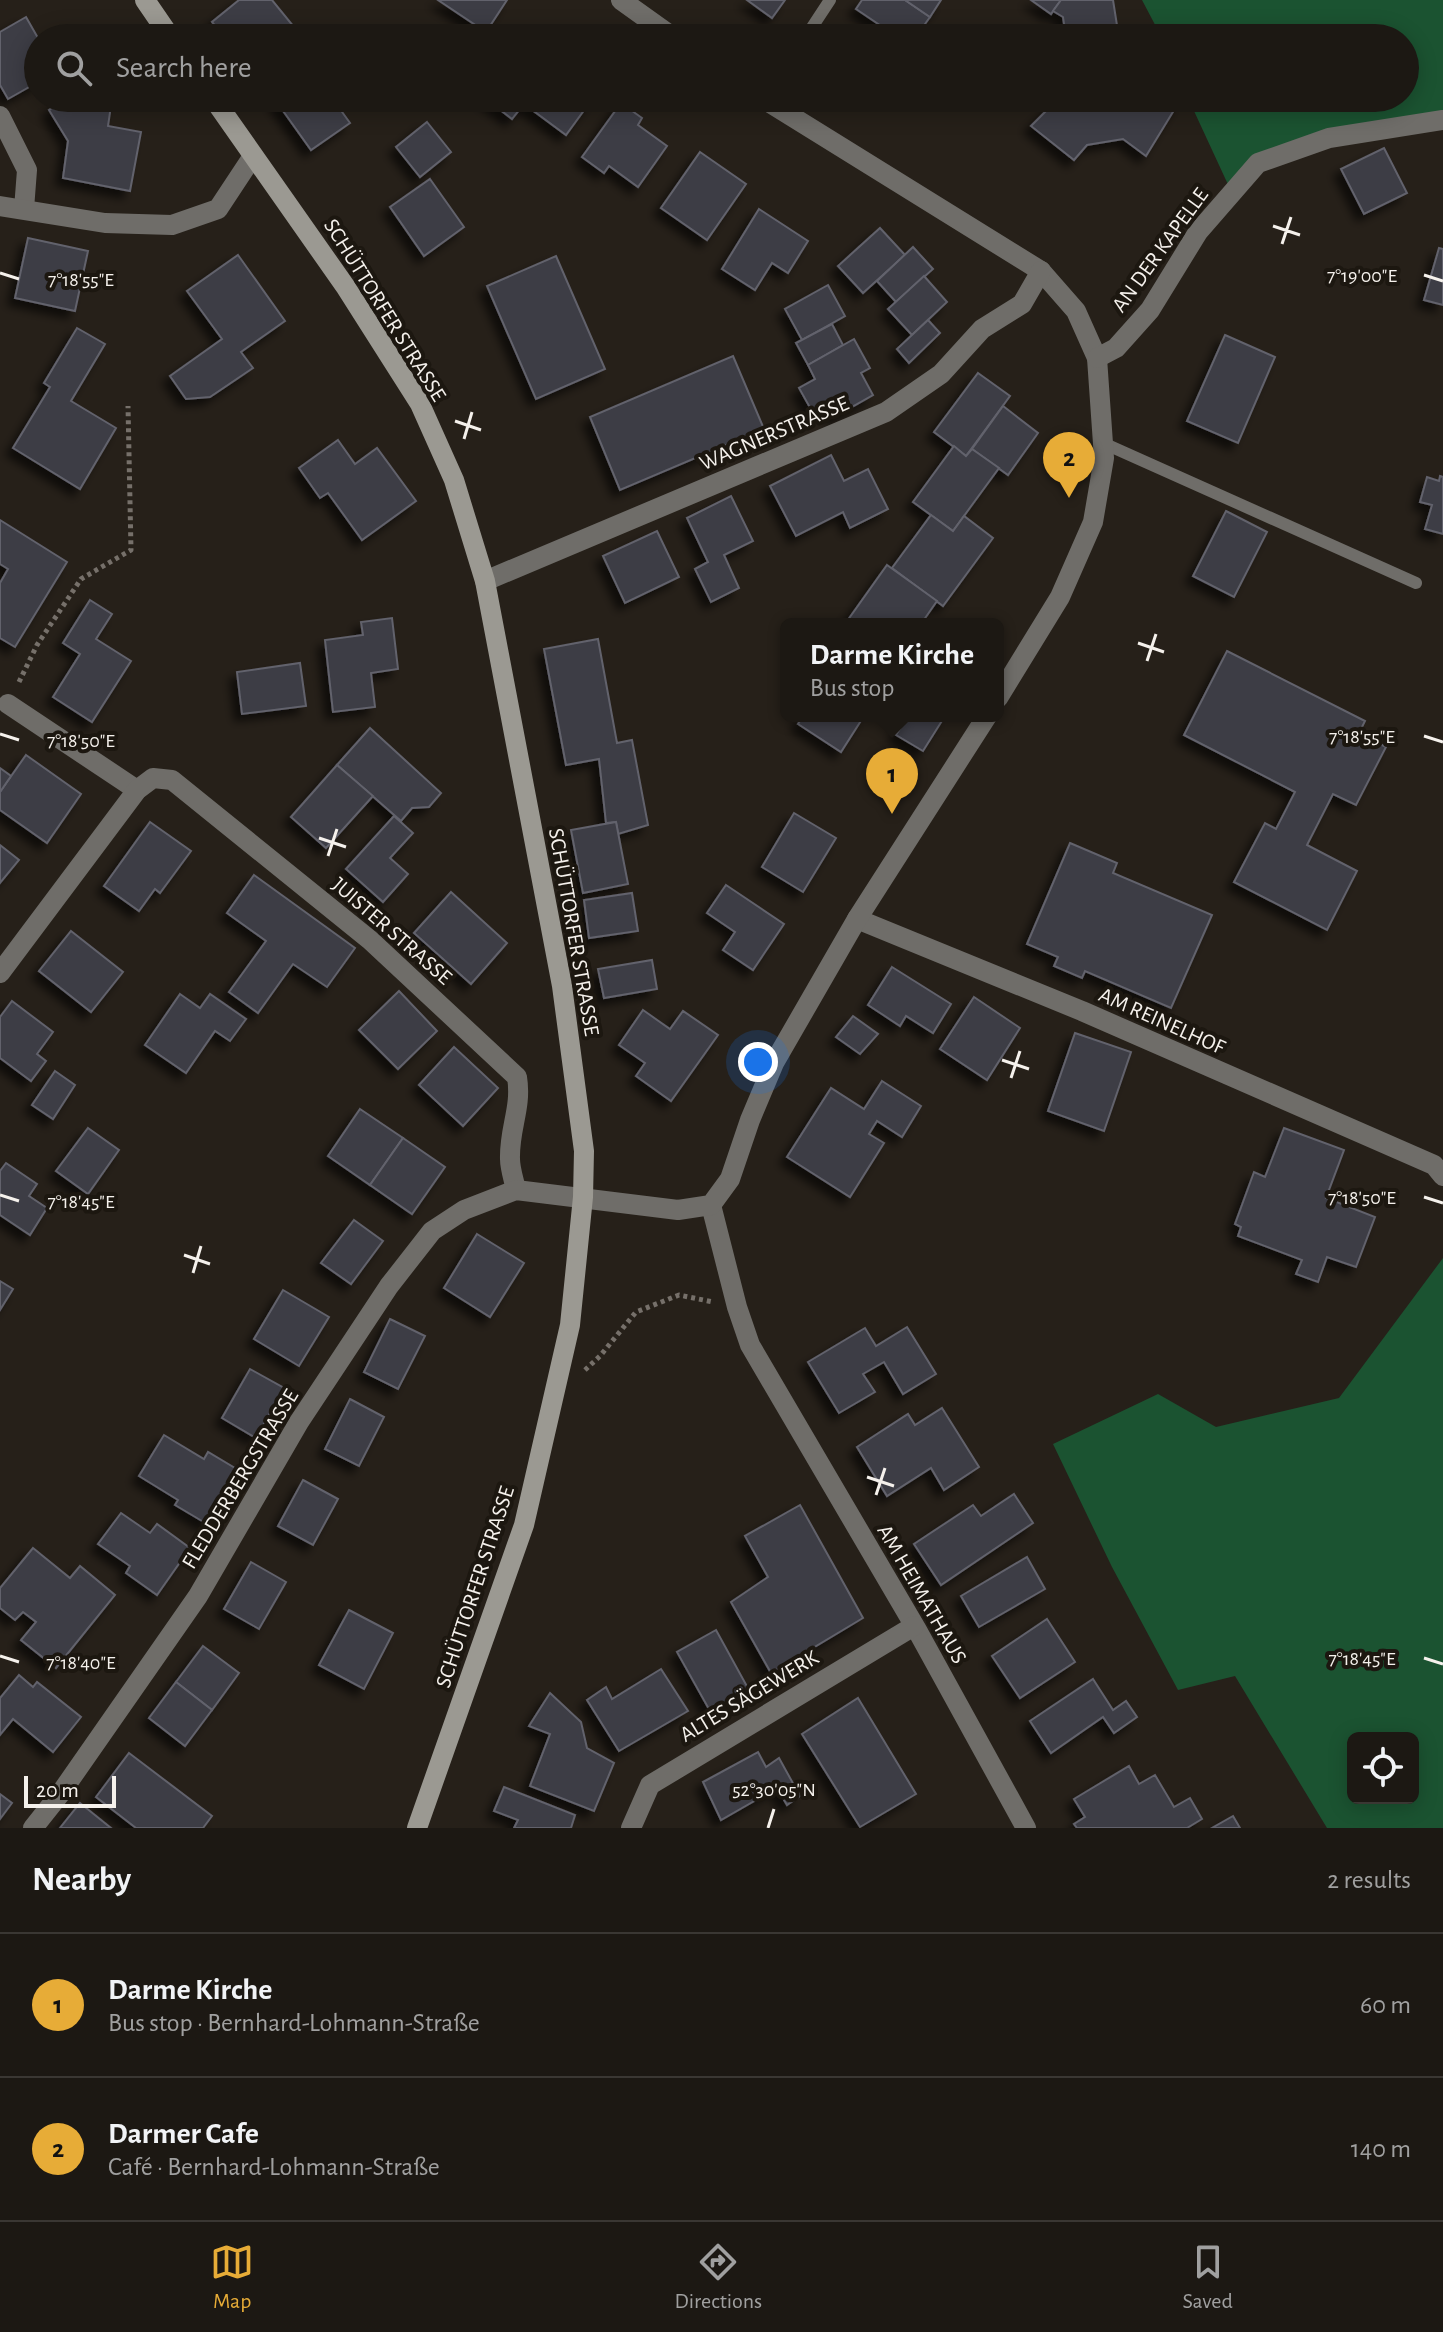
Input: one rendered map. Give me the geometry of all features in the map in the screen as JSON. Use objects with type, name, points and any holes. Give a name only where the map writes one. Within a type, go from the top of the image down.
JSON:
[{"type":"main road","points":[[145,0],[161,24]]},
{"type":"main road","name":"SCHÜTTORFER STRASSE","points":[[223,112],[345,286],[420,404],[454,480],[485,581],[562,986],[584,1151],[583,1197],[570,1325],[556,1396],[524,1525],[417,1828]]},
{"type":"street","points":[[621,0],[654,24]]},
{"type":"street","points":[[785,112],[1041,271],[1076,311],[1097,358],[1104,458],[1093,522],[1060,597],[1004,688]]},
{"type":"street","points":[[0,116],[27,170],[24,209]]},
{"type":"street","name":"AN DER KAPELLE","points":[[1097,358],[1116,348],[1150,310],[1198,232],[1258,163],[1329,138],[1443,120]]},
{"type":"street","points":[[0,206],[105,223],[172,225],[218,209],[253,156]]},
{"type":"street","name":"WAGNERSTRASSE","points":[[485,581],[886,412],[941,374],[982,329],[1022,304],[1041,271]]},
{"type":"street","points":[[0,973],[137,790],[8,704]]},
{"type":"street","points":[[516,1190],[678,1210],[711,1205],[730,1179],[774,1063],[857,919],[983,722]]},
{"type":"street","name":"JUISTER STRASSE","points":[[137,790],[153,778],[172,780],[370,940],[517,1077],[520,1097],[510,1160],[516,1190]]},
{"type":"street","name":"AM REINELHOF","points":[[857,919],[1082,1011],[1434,1165],[1443,1176]]},
{"type":"street","name":"FLEDDERBERGSTRASSE","points":[[33,1828],[198,1596],[299,1422],[389,1286],[432,1231],[464,1210],[516,1190]]},
{"type":"street","name":"AM HEIMATHAUS","points":[[711,1205],[750,1345],[914,1626],[1026,1828]]},
{"type":"street","name":"ALTES SÄGEWERK","points":[[631,1828],[650,1785],[914,1626]]},
{"type":"lane","points":[[814,24],[830,0]]},
{"type":"lane","points":[[1103,443],[1416,583]]},
{"type":"path","points":[[8,704],[37,645],[81,579],[131,550],[128,406]]},
{"type":"path","points":[[556,1396],[600,1356],[636,1312],[679,1295],[737,1307]]},
{"type":"green space","points":[[1142,0],[1443,0],[1443,118],[1258,161],[1231,191],[1194,112],[1419,112],[1419,24],[1155,24]]},
{"type":"green space","points":[[1443,1258],[1443,1828],[1327,1828],[1235,1676],[1178,1690],[1112,1567],[1053,1444],[1158,1394],[1216,1427],[1339,1398]]},
{"type":"building","points":[[239,0],[272,0],[292,24],[214,24],[212,22]]},
{"type":"building","points":[[438,0],[507,0],[491,24],[474,24]]},
{"type":"building","points":[[747,0],[785,0],[772,18]]},
{"type":"building","points":[[862,0],[905,0],[930,17],[925,24],[878,24],[856,9]]},
{"type":"building","points":[[905,0],[941,0],[930,17]]},
{"type":"building","points":[[1031,0],[1061,0],[1051,14]]},
{"type":"building","points":[[1061,0],[1113,0],[1117,24],[1064,24],[1063,17],[1053,11]]},
{"type":"building","points":[[26,17],[30,24],[24,24],[24,90],[8,99],[0,85],[0,32]]},
{"type":"building","points":[[50,112],[110,112],[108,126],[141,132],[130,191],[63,178],[68,141]]},
{"type":"building","points":[[284,112],[342,112],[350,123],[311,150]]},
{"type":"building","points":[[503,112],[518,112],[512,119]]},
{"type":"building","points":[[535,112],[583,112],[566,135]]},
{"type":"building","points":[[614,112],[634,112],[642,118],[638,125],[667,146],[638,187],[609,166],[604,173],[582,157]]},
{"type":"building","points":[[1045,112],[1173,112],[1146,156],[1123,139],[1087,145],[1074,160],[1031,126]]},
{"type":"building","points":[[427,122],[451,152],[420,177],[396,147]]},
{"type":"building","points":[[1384,148],[1407,193],[1364,214],[1341,169]]},
{"type":"building","points":[[700,152],[746,184],[707,240],[661,208]]},
{"type":"building","points":[[430,179],[464,227],[424,256],[390,207]]},
{"type":"building","points":[[759,209],[808,241],[788,273],[772,263],[755,290],[722,269]]},
{"type":"building","points":[[880,228],[905,255],[863,293],[838,266]]},
{"type":"building","points":[[28,238],[88,251],[75,311],[15,298]]},
{"type":"building","points":[[913,247],[933,269],[896,302],[877,281]]},
{"type":"building","points":[[1439,248],[1443,249],[1443,305],[1424,300]]},
{"type":"building","points":[[238,255],[285,321],[241,352],[253,368],[210,397],[186,399],[170,376],[222,339],[187,291]]},
{"type":"building","points":[[556,256],[605,369],[536,399],[487,286]]},
{"type":"building","points":[[924,276],[947,302],[912,335],[888,309]]},
{"type":"building","points":[[828,285],[845,316],[802,340],[785,309]]},
{"type":"building","points":[[928,320],[940,333],[909,363],[897,349]]},
{"type":"building","points":[[832,324],[843,345],[808,365],[796,343]]},
{"type":"building","points":[[77,328],[105,344],[71,401],[116,428],[80,489],[13,448],[50,387],[44,383]]},
{"type":"building","points":[[1225,335],[1275,357],[1238,443],[1187,421]]},
{"type":"building","points":[[854,339],[870,368],[861,373],[873,395],[834,417],[828,405],[813,413],[799,388],[815,379],[808,365]]},
{"type":"building","points":[[733,356],[764,429],[620,490],[590,417]]},
{"type":"building","points":[[978,373],[1010,396],[966,456],[934,432]]},
{"type":"building","points":[[1003,406],[1038,433],[1008,475],[972,449]]},
{"type":"building","points":[[338,440],[355,464],[377,448],[416,501],[362,540],[328,493],[320,498],[299,468]]},
{"type":"building","points":[[954,446],[966,456],[972,449],[999,468],[953,531],[913,502]]},
{"type":"building","points":[[831,455],[844,481],[868,469],[888,509],[850,528],[843,512],[796,536],[770,486]]},
{"type":"building","points":[[1440,476],[1443,477],[1443,534],[1425,529],[1432,505],[1420,502],[1427,477],[1439,481]]},
{"type":"building","points":[[731,496],[753,541],[724,555],[739,588],[711,602],[695,569],[708,562],[687,518]]},
{"type":"building","points":[[1226,511],[1267,532],[1234,597],[1193,576]]},
{"type":"building","points":[[931,515],[953,531],[964,516],[993,538],[943,606],[892,568]]},
{"type":"building","points":[[0,520],[67,562],[15,647],[0,638],[0,583],[8,569],[0,564]]},
{"type":"building","points":[[657,531],[679,577],[625,603],[603,556]]},
{"type":"building","points":[[887,565],[937,601],[925,618],[849,618]]},
{"type":"building","points":[[90,600],[112,614],[96,639],[131,661],[92,722],[53,697],[80,654],[63,643]]},
{"type":"building","points":[[392,618],[398,669],[371,673],[375,707],[333,712],[325,640],[363,635],[361,622]]},
{"type":"building","points":[[598,639],[617,743],[632,740],[648,825],[618,834],[616,822],[606,823],[599,759],[566,765],[544,649]]},
{"type":"building","points":[[1227,651],[1365,721],[1359,733],[1386,747],[1356,805],[1333,794],[1307,845],[1357,871],[1327,930],[1234,882],[1265,823],[1276,829],[1295,792],[1184,735]]},
{"type":"building","points":[[300,663],[306,706],[242,714],[237,672]]},
{"type":"building","points":[[799,722],[860,722],[841,752]]},
{"type":"building","points":[[904,722],[941,722],[923,751],[896,735]]},
{"type":"building","points":[[370,728],[441,793],[429,807],[412,808],[401,821],[337,765]]},
{"type":"building","points":[[26,755],[81,794],[47,843],[0,810],[0,792]]},
{"type":"building","points":[[337,765],[373,796],[326,848],[291,817]]},
{"type":"building","points":[[0,768],[11,776],[0,792]]},
{"type":"building","points":[[794,813],[836,838],[803,892],[762,867]]},
{"type":"building","points":[[394,816],[413,833],[390,858],[408,874],[383,902],[346,869]]},
{"type":"building","points":[[150,822],[191,851],[160,893],[155,889],[139,911],[104,886]]},
{"type":"building","points":[[616,822],[628,884],[583,893],[571,830]]},
{"type":"building","points":[[1070,843],[1117,863],[1113,873],[1212,915],[1171,1008],[1085,971],[1082,978],[1054,966],[1058,957],[1027,944]]},
{"type":"building","points":[[0,845],[19,860],[0,883]]},
{"type":"building","points":[[254,875],[355,948],[327,987],[293,964],[258,1013],[229,992],[266,941],[227,913]]},
{"type":"building","points":[[726,885],[784,924],[753,970],[723,950],[735,932],[707,913]]},
{"type":"building","points":[[451,892],[507,943],[471,984],[414,933]]},
{"type":"building","points":[[632,893],[638,931],[589,938],[584,900]]},
{"type":"building","points":[[71,931],[123,972],[91,1012],[39,971]]},
{"type":"building","points":[[652,960],[657,989],[604,998],[598,969]]},
{"type":"building","points":[[892,967],[951,1004],[933,1033],[906,1016],[900,1026],[868,1005]]},
{"type":"building","points":[[399,991],[437,1031],[398,1069],[359,1030]]},
{"type":"building","points":[[180,994],[200,1008],[210,994],[246,1019],[230,1041],[215,1031],[186,1073],[145,1045]]},
{"type":"building","points":[[974,997],[1020,1028],[987,1080],[940,1049]]},
{"type":"building","points":[[12,1001],[53,1032],[37,1054],[46,1061],[31,1081],[0,1058],[0,1017]]},
{"type":"building","points":[[643,1010],[670,1029],[683,1011],[718,1035],[671,1101],[636,1076],[645,1063],[619,1045]]},
{"type":"building","points":[[853,1016],[878,1034],[860,1054],[836,1037]]},
{"type":"building","points":[[1075,1033],[1131,1052],[1104,1131],[1048,1111]]},
{"type":"building","points":[[454,1047],[498,1088],[463,1126],[419,1085]]},
{"type":"building","points":[[55,1071],[75,1085],[53,1119],[32,1105]]},
{"type":"building","points":[[882,1081],[921,1106],[902,1137],[877,1121],[869,1134],[884,1143],[850,1197],[787,1157],[831,1088],[864,1109]]},
{"type":"building","points":[[360,1109],[403,1138],[370,1185],[328,1156]]},
{"type":"building","points":[[88,1128],[119,1150],[88,1194],[56,1171]]},
{"type":"building","points":[[1284,1128],[1344,1150],[1326,1198],[1375,1217],[1356,1267],[1327,1257],[1318,1282],[1296,1274],[1302,1260],[1238,1236],[1241,1227],[1235,1224],[1254,1172],[1265,1177]]},
{"type":"building","points":[[403,1138],[445,1167],[412,1214],[370,1185]]},
{"type":"building","points":[[6,1163],[37,1184],[29,1196],[47,1208],[30,1235],[0,1215],[0,1171]]},
{"type":"building","points":[[354,1220],[383,1241],[351,1284],[321,1263]]},
{"type":"building","points":[[477,1234],[524,1263],[490,1317],[444,1288]]},
{"type":"building","points":[[0,1281],[13,1289],[0,1310]]},
{"type":"building","points":[[283,1290],[329,1317],[299,1366],[254,1339]]},
{"type":"building","points":[[390,1319],[425,1336],[398,1389],[364,1372]]},
{"type":"building","points":[[907,1327],[936,1374],[903,1394],[884,1362],[863,1374],[875,1392],[839,1413],[808,1362],[865,1328],[876,1346]]},
{"type":"building","points":[[250,1369],[284,1388],[256,1438],[222,1418]]},
{"type":"building","points":[[350,1399],[384,1417],[359,1466],[325,1449]]},
{"type":"building","points":[[942,1408],[979,1467],[944,1490],[931,1468],[887,1496],[857,1447],[908,1414],[915,1425]]},
{"type":"building","points":[[164,1435],[204,1459],[208,1452],[240,1471],[207,1524],[175,1505],[178,1500],[139,1476]]},
{"type":"building","points":[[303,1480],[338,1499],[313,1545],[278,1526]]},
{"type":"building","points":[[1014,1494],[1033,1523],[941,1585],[914,1544],[973,1505],[981,1516]]},
{"type":"building","points":[[800,1505],[863,1618],[771,1673],[731,1602],[768,1577],[745,1536]]},
{"type":"building","points":[[121,1513],[150,1533],[157,1524],[190,1548],[157,1595],[126,1573],[130,1566],[98,1544]]},
{"type":"building","points":[[33,1548],[70,1578],[80,1566],[115,1595],[56,1668],[21,1640],[36,1622],[23,1612],[15,1620],[0,1608],[0,1588]]},
{"type":"building","points":[[1027,1557],[1045,1589],[979,1627],[961,1596]]},
{"type":"building","points":[[251,1562],[286,1582],[259,1629],[224,1609]]},
{"type":"building","points":[[349,1610],[393,1633],[364,1689],[319,1665]]},
{"type":"building","points":[[1047,1619],[1075,1662],[1020,1698],[992,1656]]},
{"type":"building","points":[[716,1630],[749,1690],[710,1711],[677,1652]]},
{"type":"building","points":[[203,1646],[239,1673],[212,1710],[176,1682]]},
{"type":"building","points":[[661,1669],[688,1711],[619,1751],[587,1700],[606,1687],[612,1699]]},
{"type":"building","points":[[19,1675],[33,1687],[37,1682],[81,1717],[53,1752],[13,1719],[0,1735],[0,1698]]},
{"type":"building","points":[[1093,1679],[1113,1710],[1126,1701],[1137,1717],[1114,1733],[1103,1717],[1051,1753],[1030,1721]]},
{"type":"building","points":[[176,1682],[212,1710],[185,1746],[149,1718]]},
{"type":"building","points":[[550,1693],[581,1722],[587,1748],[614,1763],[594,1811],[530,1786],[550,1734],[529,1726]]},
{"type":"building","points":[[858,1698],[916,1794],[860,1827],[802,1734]]},
{"type":"building","points":[[758,1752],[766,1767],[779,1758],[800,1796],[787,1805],[777,1788],[721,1820],[703,1782]]},
{"type":"building","points":[[129,1753],[212,1816],[203,1828],[136,1828],[96,1797]]},
{"type":"building","points":[[1129,1766],[1139,1784],[1155,1775],[1174,1807],[1190,1798],[1202,1819],[1187,1828],[1077,1828],[1074,1824],[1085,1817],[1074,1799]]},
{"type":"building","points":[[504,1787],[575,1815],[571,1828],[514,1828],[518,1820],[494,1811]]},
{"type":"building","points":[[0,1794],[12,1803],[0,1819]]},
{"type":"building","points":[[80,1803],[111,1828],[60,1828]]},
{"type":"building","points":[[1233,1816],[1240,1828],[1212,1828]]},
{"type":"place","name":"Darmer Cafe","points":[[1069,498]]},
{"type":"place","name":"Darme Kirche","points":[[892,814]]}]
